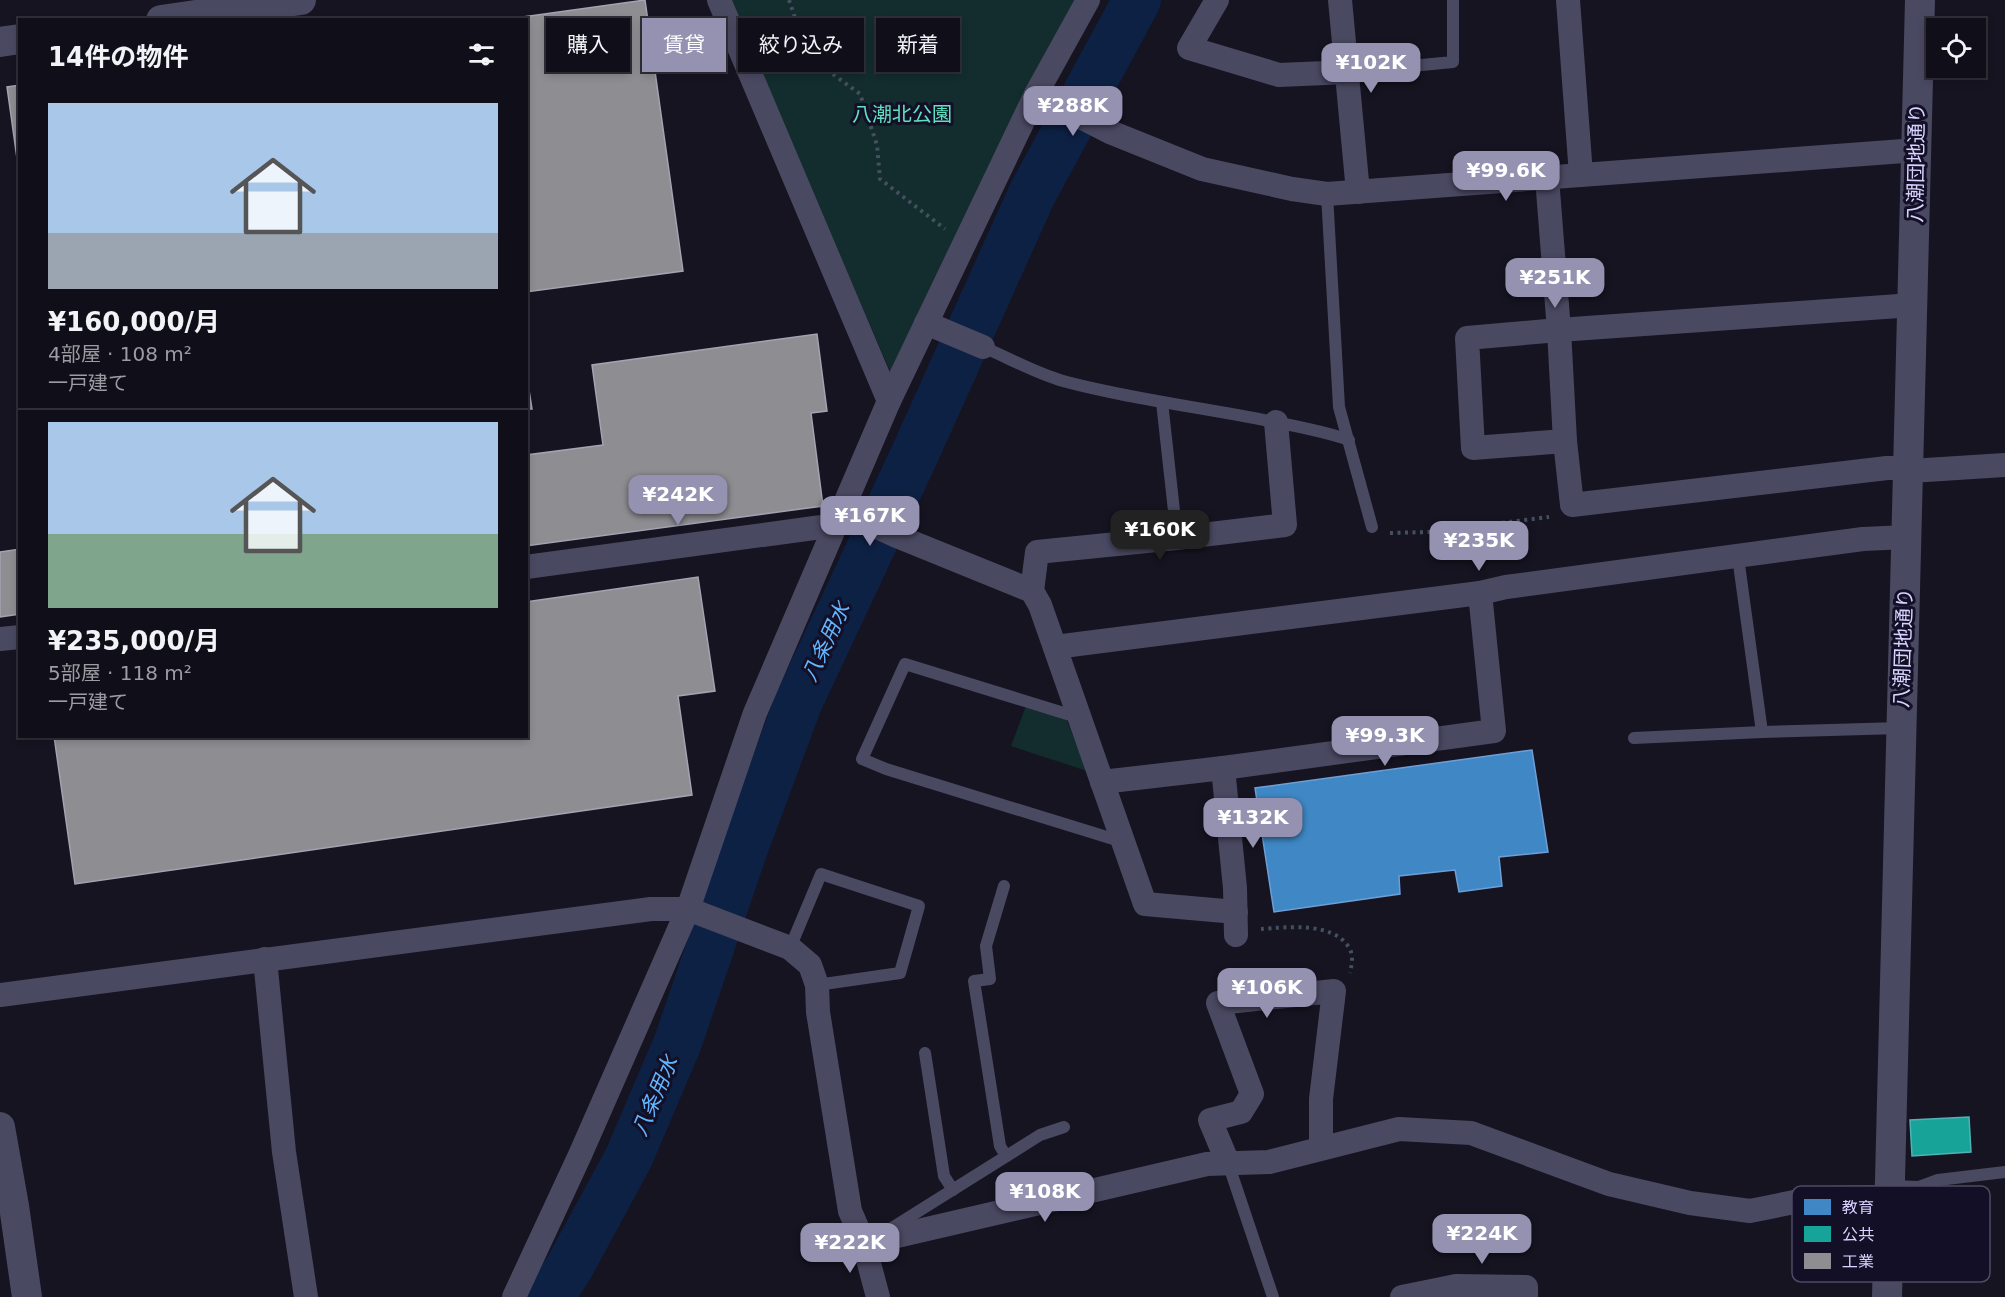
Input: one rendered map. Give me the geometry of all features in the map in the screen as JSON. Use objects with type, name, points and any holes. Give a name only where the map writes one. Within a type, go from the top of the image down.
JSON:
[{"type":"street","points":[[175,18],[301,0]]},
{"type":"street","points":[[719,0],[889,401]]},
{"type":"street","points":[[514,1297],[580,1155],[688,909],[755,713],[846,518],[889,401],[936,328],[964,244],[1045,99],[1088,0]]},
{"type":"street","points":[[1217,0],[1189,48],[1279,75],[1348,72]]},
{"type":"street","points":[[1340,0],[1358,192]]},
{"type":"street","points":[[1568,0],[1581,175]]},
{"type":"street","name":"八潮団地通り","points":[[1890,1186],[1900,728],[1910,470],[1920,0]]},
{"type":"street","points":[[0,42],[18,39]]},
{"type":"street","points":[[1045,99],[1110,132],[1202,169],[1292,189],[1327,194],[1917,150]]},
{"type":"street","points":[[1547,178],[1560,330],[1565,441],[1572,505],[1887,468],[1910,470],[2005,465]]},
{"type":"street","points":[[1565,441],[1473,448],[1467,338],[1913,305]]},
{"type":"street","points":[[936,328],[983,347]]},
{"type":"street","points":[[1223,768],[1236,888],[1236,926],[1145,904],[1040,605],[1032,591],[1037,552],[1285,525],[1276,422]]},
{"type":"street","points":[[528,567],[846,518],[1032,591]]},
{"type":"street","points":[[1055,647],[1480,593],[1506,587],[1863,539],[1907,537]]},
{"type":"street","points":[[1102,782],[1494,731],[1480,593]]},
{"type":"street","points":[[0,639],[18,637]]},
{"type":"street","points":[[0,995],[651,909],[688,909],[790,948],[810,965],[817,985],[818,1012],[850,1211],[867,1241],[878,1297]]},
{"type":"street","points":[[265,959],[284,1152],[306,1297]]},
{"type":"street","points":[[1228,1163],[1210,1120],[1241,1112],[1252,1094],[1218,1003],[1334,991],[1321,1099],[1321,1148]]},
{"type":"street","points":[[0,1127],[27,1297]]},
{"type":"street","points":[[867,1241],[1206,1164],[1269,1162],[1399,1129],[1471,1133],[1609,1184],[1690,1203],[1750,1211],[1792,1203]]},
{"type":"street","name":"八潮団地通り","points":[[1887,1282],[1887,1297]]},
{"type":"street","points":[[1402,1297],[1456,1286],[1526,1287],[1526,1297]]},
{"type":"lane","points":[[1348,72],[1454,62],[1453,0]]},
{"type":"lane","points":[[1327,194],[1339,407],[1372,527]]},
{"type":"lane","points":[[983,347],[1061,380],[1162,402],[1276,422],[1334,435],[1348,441]]},
{"type":"lane","points":[[1162,402],[1177,538]]},
{"type":"lane","points":[[1738,557],[1762,732]]},
{"type":"lane","points":[[1080,718],[904,664],[862,759],[886,769],[1123,842]]},
{"type":"lane","points":[[1634,738],[1900,728]]},
{"type":"lane","points":[[790,948],[821,874],[919,906],[900,973],[817,985]]},
{"type":"lane","points":[[1004,886],[986,946],[990,978],[974,981],[1000,1146],[1006,1156]]},
{"type":"lane","points":[[925,1053],[944,1176],[953,1190]]},
{"type":"lane","points":[[867,1241],[1040,1135],[1064,1127]]},
{"type":"lane","points":[[1228,1163],[1273,1297]]},
{"type":"lane","points":[[1922,1186],[1938,1180],[2005,1172]]},
{"type":"path","points":[[789,0],[808,56],[860,94],[877,145],[880,179],[964,244]]},
{"type":"path","points":[[1372,527],[1393,534],[1428,532],[1564,515],[1572,505]]},
{"type":"path","points":[[1236,926],[1291,927],[1331,931],[1349,946],[1353,959],[1348,989],[1334,991]]},
{"type":"green space","name":"八潮北公園","points":[[729,0],[1090,0],[893,378],[760,72],[864,72],[864,18],[738,18],[738,21]]},
{"type":"green space","points":[[1026,706],[1066,718],[1087,771],[1011,746]]},
{"type":"building: 教育","points":[[1532,750],[1548,852],[1499,857],[1502,886],[1459,892],[1455,870],[1399,876],[1400,894],[1274,912],[1255,788]]},
{"type":"building: 公共","points":[[1969,1117],[1971,1152],[1912,1156],[1910,1120]]},
{"type":"building: 工業","points":[[645,0],[648,18],[642,18],[642,72],[655,72],[683,271],[528,292],[528,18],[515,18]]},
{"type":"building: 工業","points":[[18,85],[18,166],[7,87]]},
{"type":"building: 工業","points":[[817,334],[827,411],[811,413],[823,506],[528,546],[528,455],[603,445],[592,365]]},
{"type":"building: 工業","points":[[528,384],[532,409],[528,409]]},
{"type":"building: 工業","points":[[18,549],[18,614],[0,617],[0,552]]},
{"type":"building: 工業","points":[[698,577],[715,691],[678,696],[692,795],[75,884],[54,738],[528,738],[528,602]]},
{"type":"waterway","name":"八条用水","points":[[550,1297],[570,1266],[629,1157],[678,1042],[744,848],[798,703],[913,458],[1032,194],[1137,0]]}]
